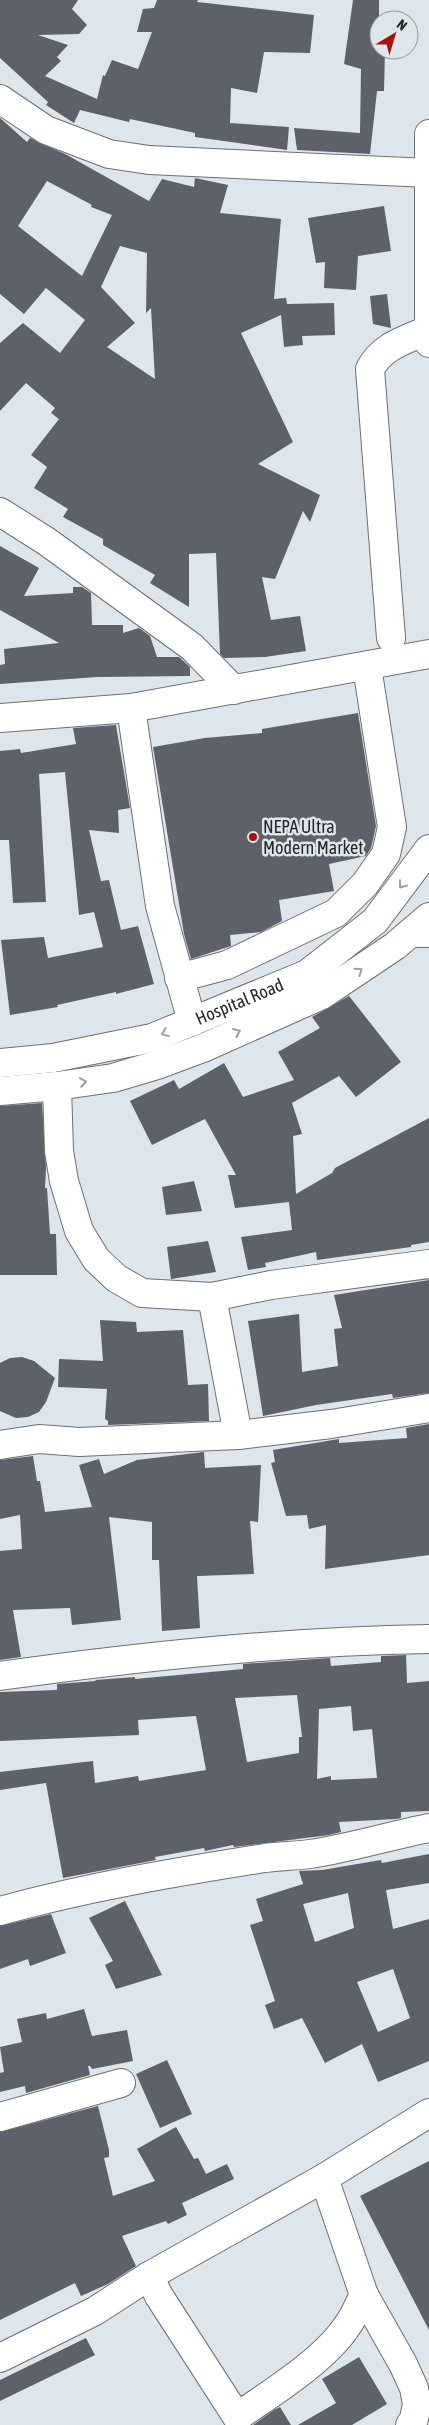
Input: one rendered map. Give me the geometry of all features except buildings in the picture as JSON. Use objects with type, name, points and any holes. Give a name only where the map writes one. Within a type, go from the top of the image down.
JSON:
[{"type":"street","points":[[0,99],[46,130],[109,154],[149,160],[428,173]]},
{"type":"street","points":[[391,638],[370,369],[376,357],[384,350],[428,336],[429,134]]},
{"type":"street","points":[[0,512],[46,541],[192,647],[234,690]]},
{"type":"street","points":[[0,718],[131,708],[367,667],[429,654]]},
{"type":"street","points":[[179,978],[227,965],[336,913],[365,884],[386,854],[392,827],[367,667]]},
{"type":"street","points":[[131,708],[160,906],[192,1022]]},
{"type":"street","name":"Hospital Road","points":[[0,1063],[53,1058],[152,1038],[307,974],[375,921],[429,849]]},
{"type":"street","name":"Hospital Road","points":[[0,1091],[114,1078],[160,1064],[202,1048],[322,995],[423,928]]},
{"type":"street","points":[[57,1086],[57,1129],[64,1181],[79,1231],[96,1259],[116,1278],[142,1293],[212,1297],[271,1285],[429,1264]]},
{"type":"street","points":[[212,1297],[238,1435]]},
{"type":"street","points":[[0,1445],[38,1439],[79,1442],[238,1435],[429,1408]]},
{"type":"street","points":[[0,1676],[221,1650],[429,1639]]},
{"type":"street","points":[[0,1911],[60,1894],[178,1872],[336,1849],[429,1828]]},
{"type":"street","points":[[0,2117],[52,2104],[121,2083]]},
{"type":"street","points":[[0,2358],[95,2310],[149,2276],[324,2178],[429,2113]]},
{"type":"street","points":[[324,2178],[364,2295],[403,2364],[414,2388],[417,2404],[414,2419],[410,2425]]},
{"type":"street","points":[[149,2276],[229,2421],[287,2382],[331,2345],[347,2327],[364,2295]]},
{"type":"place","name":"NEPA Ultra Modern Market","points":[[253,837]]}]
